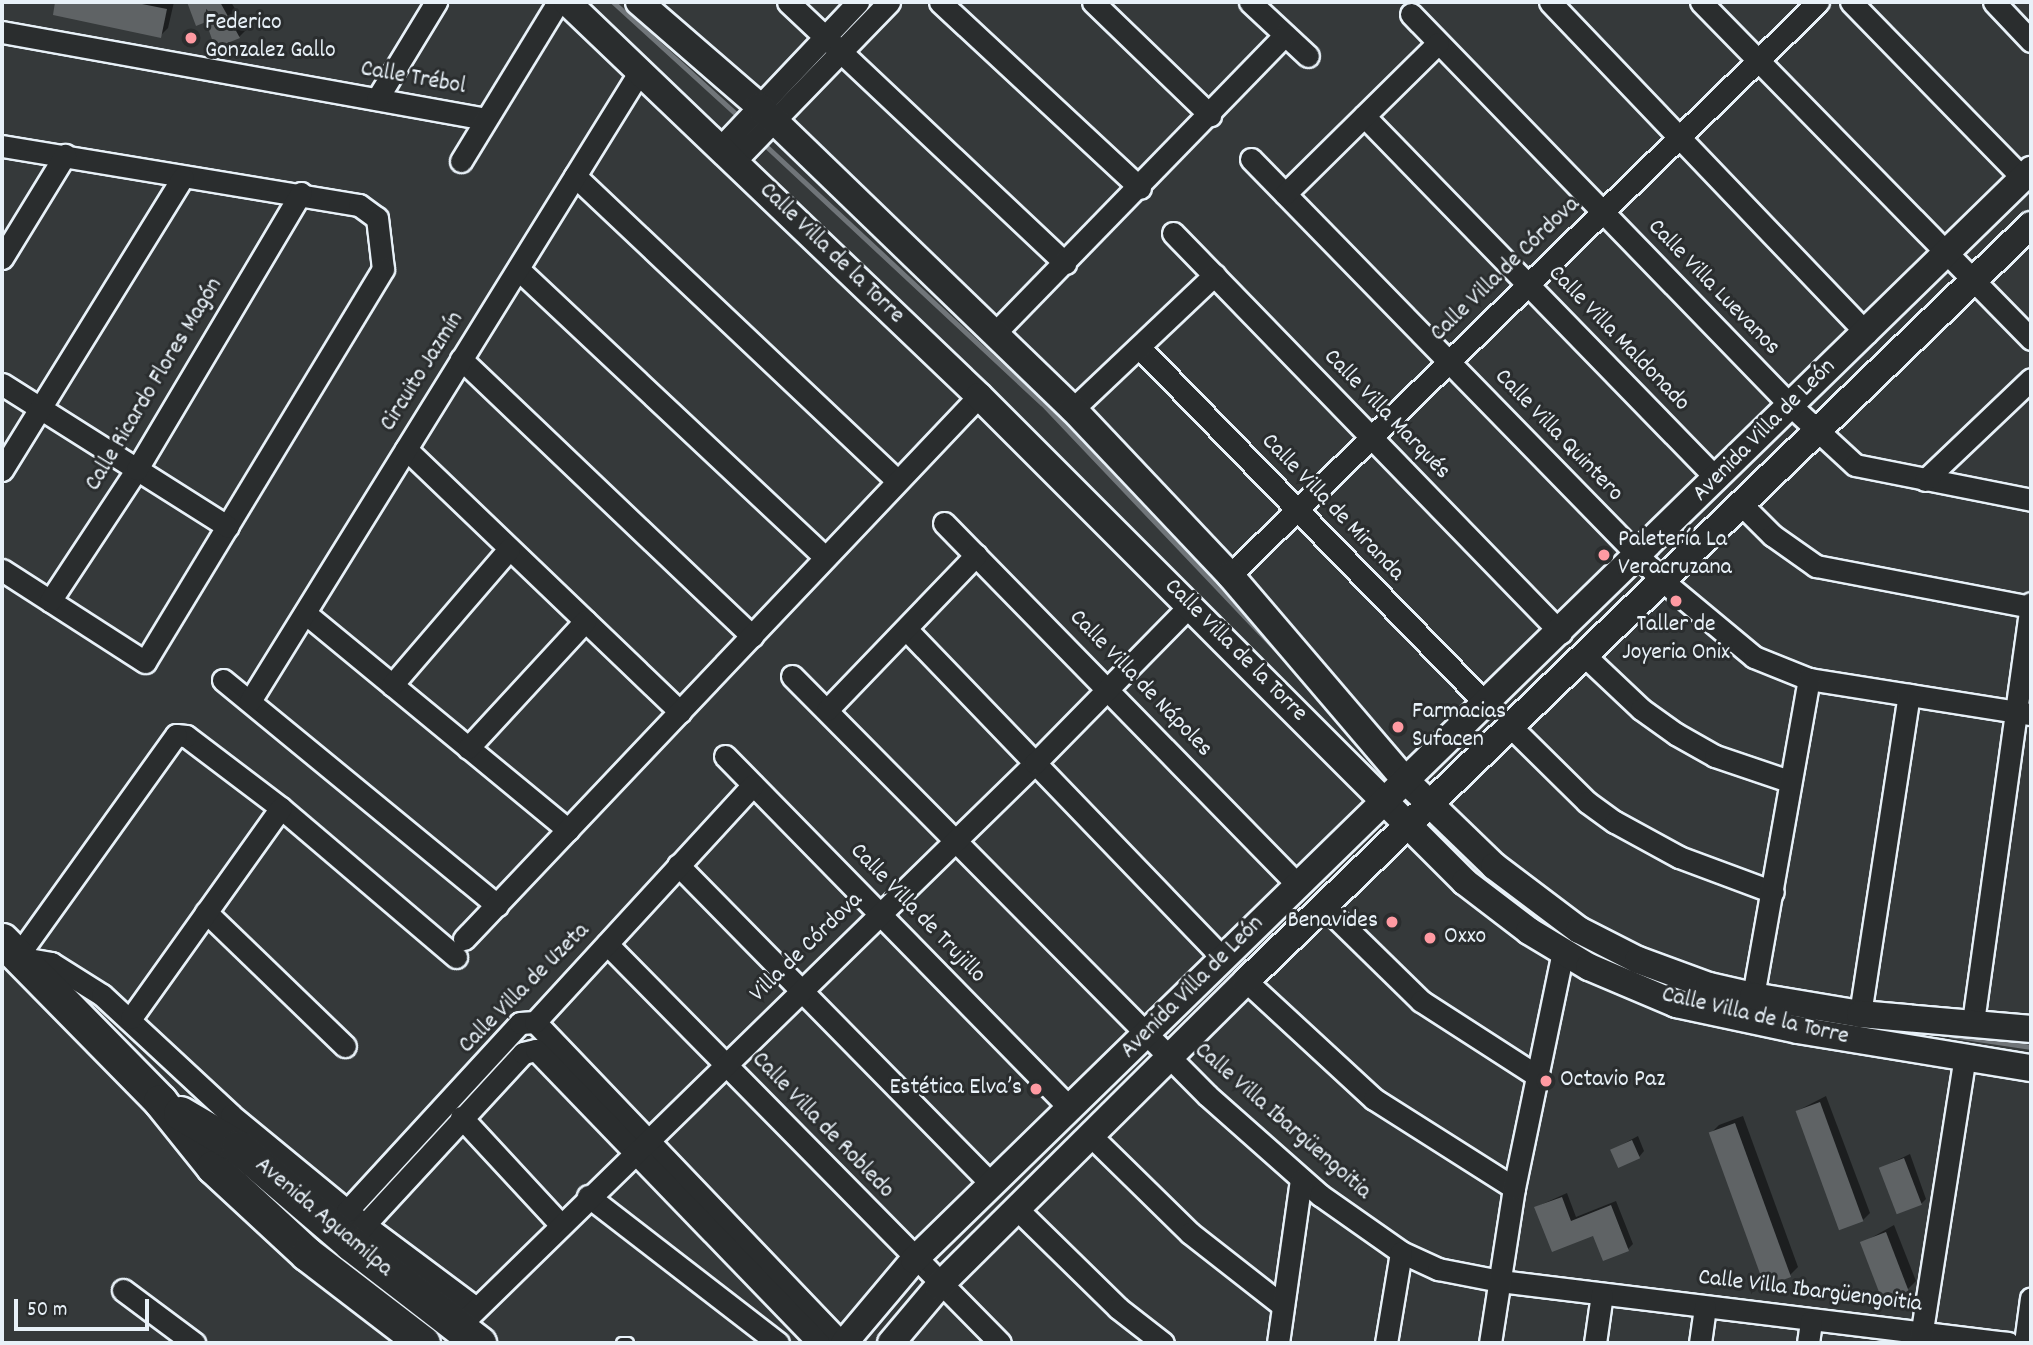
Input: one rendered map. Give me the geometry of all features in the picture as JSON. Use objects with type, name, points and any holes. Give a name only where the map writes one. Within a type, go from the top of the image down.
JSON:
[{"type":"main road","name":"Avenida Aguamilpa","points":[[9,949],[160,1101],[213,1167],[307,1254],[423,1343]]},
{"type":"main road","name":"Avenida Aguamilpa","points":[[160,1101],[238,1147],[342,1224],[471,1326]]},
{"type":"main road","points":[[342,1224],[342,1265],[370,1303]]},
{"type":"street","points":[[377,99],[436,2]]},
{"type":"street","points":[[461,161],[558,2]]},
{"type":"street","name":"Calle Villa de la Torre","points":[[566,2],[979,396],[1465,882],[1563,951],[1676,1004],[1798,1030],[2031,1068]]},
{"type":"street","name":"Calle Villa de la Torre","points":[[639,2],[766,114],[1073,409],[1230,575],[1405,780],[1494,866],[1579,930],[1638,960],[1709,986],[1753,996],[1860,1014],[2031,1029]]},
{"type":"street","points":[[788,2],[1065,263]]},
{"type":"street","points":[[727,155],[766,114],[825,37],[858,2]]},
{"type":"street","points":[[766,114],[841,52],[889,2]]},
{"type":"street","points":[[940,2],[1140,188]]},
{"type":"street","points":[[1093,2],[1210,115]]},
{"type":"street","points":[[1250,2],[1308,56]]},
{"type":"street","points":[[1550,2],[1866,332]]},
{"type":"street","points":[[1701,2],[2031,340]]},
{"type":"street","name":"Calle Villa de Córdova","points":[[1230,575],[1818,2]]},
{"type":"street","points":[[1851,2],[2027,174]]},
{"type":"street","points":[[1994,2],[2031,41]]},
{"type":"street","name":"Calle Villa Luevanos","points":[[1411,14],[1790,405],[1864,470],[2031,500]]},
{"type":"street","name":"Calle Trébol","points":[[2,32],[485,119]]},
{"type":"street","points":[[994,334],[1140,188],[1285,35]]},
{"type":"street","points":[[1285,194],[1438,43]]},
{"type":"street","name":"Circuito Jazmín","points":[[250,701],[639,71]]},
{"type":"street","name":"Calle Villa Maldonado","points":[[1364,116],[1717,479]]},
{"type":"street","points":[[2,146],[183,177],[301,193],[359,205],[377,218],[383,270],[145,662],[2,570]]},
{"type":"street","points":[[2,258],[65,156]]},
{"type":"street","name":"Calle Villa Quintero","points":[[1251,159],[1664,582],[1754,657],[1809,679],[2023,713]]},
{"type":"street","name":"Avenida Villa de León","points":[[843,1343],[914,1260],[1297,884],[1561,633],[2027,174]]},
{"type":"street","points":[[575,176],[897,481]]},
{"type":"street","points":[[2,470],[183,177]]},
{"type":"street","name":"Calle Ricardo Flores Magón","points":[[50,601],[137,469],[301,193]]},
{"type":"street","name":"Avenida Villa de León","points":[[891,1343],[939,1286],[1246,981],[1744,507],[1818,430],[2031,226]]},
{"type":"street","name":"Calle Villa Marqués","points":[[1173,233],[1561,633]]},
{"type":"street","points":[[518,269],[825,557]]},
{"type":"street","points":[[1073,409],[1141,349],[1214,275]]},
{"type":"street","name":"Calle Villa de Miranda","points":[[1141,349],[1486,704]]},
{"type":"street","points":[[461,359],[752,636]]},
{"type":"street","points":[[1924,480],[2031,380]]},
{"type":"street","points":[[2,384],[228,527]]},
{"type":"street","points":[[342,1224],[131,1018],[51,963],[9,949],[176,735],[186,736],[460,948],[497,905],[979,396]]},
{"type":"street","points":[[406,449],[680,712]]},
{"type":"street","points":[[1744,507],[1772,535],[1816,566],[2031,605],[2023,713],[1973,1022]]},
{"type":"street","name":"Calle Villa de Nápoles","points":[[943,523],[1109,689],[1297,884]]},
{"type":"street","points":[[392,685],[509,549]]},
{"type":"street","points":[[827,710],[975,555]]},
{"type":"street","name":"Villa de Córdova","points":[[471,1326],[560,1224],[1035,763],[1190,605]]},
{"type":"street","points":[[305,613],[568,830]]},
{"type":"street","points":[[468,748],[585,621]]},
{"type":"street","points":[[906,629],[1223,958]]},
{"type":"street","points":[[1586,657],[1641,709],[1676,734],[1715,756],[1789,781]]},
{"type":"street","name":"Calle Villa Ibargüengoitia","points":[[792,676],[1168,1058],[1301,1180],[1401,1252],[1438,1269],[1500,1281],[1921,1337],[2008,1343]]},
{"type":"street","points":[[1753,996],[1809,679]]},
{"type":"street","points":[[223,680],[497,905]]},
{"type":"street","points":[[1860,1014],[1909,695]]},
{"type":"street","points":[[1511,727],[1587,802],[1615,822],[1679,857],[1773,892]]},
{"type":"street","name":"Calle Villa de Trujillo","points":[[724,756],[1070,1109]]},
{"type":"street","name":"Calle Villa de Uzeta","points":[[342,1224],[520,1023],[535,1022],[753,785]]},
{"type":"street","points":[[131,1018],[281,808]]},
{"type":"street","points":[[678,865],[802,988],[992,1185]]},
{"type":"street","points":[[1324,906],[1421,1001],[1536,1075]]},
{"type":"street","points":[[206,912],[345,1046]]},
{"type":"street","name":"Calle Villa de Robledo","points":[[607,944],[939,1286],[1000,1343]]},
{"type":"street","points":[[1490,1343],[1514,1188],[1563,951]]},
{"type":"street","points":[[1246,981],[1374,1099],[1514,1188]]},
{"type":"street","points":[[535,1022],[819,1343]]},
{"type":"street","name":"Calle Villa de Uzeta","points":[[342,1224],[461,1117],[530,1050],[536,1050],[641,1144]]},
{"type":"street","points":[[1921,1337],[1965,1057]]},
{"type":"street","points":[[461,1117],[560,1224]]},
{"type":"street","points":[[1090,1135],[1191,1233],[1283,1306]]},
{"type":"street","points":[[641,1144],[843,1343]]},
{"type":"street","points":[[1278,1343],[1301,1180]]},
{"type":"street","points":[[588,1196],[778,1343]]},
{"type":"street","points":[[1016,1208],[1118,1308],[1163,1343]]},
{"type":"street","points":[[1386,1343],[1401,1252]]},
{"type":"street","points":[[123,1290],[180,1339]]},
{"type":"street","points":[[1595,1343],[1602,1294]]},
{"type":"street","points":[[2025,1343],[2031,1298]]},
{"type":"street","points":[[1700,1343],[1705,1307]]},
{"type":"street","points":[[1808,1343],[1811,1321]]},
{"type":"lane","points":[[622,1343],[628,1343]]},
{"type":"building","points":[[55,2],[132,2],[167,9],[161,38],[53,15]]},
{"type":"building","points":[[187,2],[220,2],[240,38],[215,48],[206,22],[196,26]]},
{"type":"building","points":[[1820,1102],[1863,1221],[1839,1230],[1796,1111]]},
{"type":"building","points":[[1735,1123],[1791,1277],[1765,1287],[1709,1133]]},
{"type":"building","points":[[1632,1140],[1640,1158],[1618,1168],[1610,1150]]},
{"type":"building","points":[[1904,1158],[1922,1205],[1897,1214],[1879,1168]]},
{"type":"building","points":[[1562,1197],[1571,1221],[1611,1205],[1629,1251],[1603,1261],[1593,1236],[1552,1252],[1534,1207]]},
{"type":"building","points":[[1886,1232],[1909,1291],[1882,1301],[1860,1242]]},
{"type":"waterway","points":[[613,2],[735,113]]},
{"type":"waterway","points":[[767,147],[1042,403],[1294,669]]},
{"type":"waterway","points":[[1950,1035],[2031,1047]]},
{"type":"place","name":"Federico Gonzalez Gallo","points":[[191,38]]},
{"type":"place","name":"Paletería La Veracruzana","points":[[1604,555]]},
{"type":"place","name":"Taller de Joyeria Onix","points":[[1676,601]]},
{"type":"place","name":"Farmacias Sufacen","points":[[1398,727]]},
{"type":"place","name":"Benavides","points":[[1392,922]]},
{"type":"place","name":"Oxxo","points":[[1430,938]]},
{"type":"place","name":"Octavio Paz","points":[[1546,1081]]},
{"type":"place","name":"Estética Elva’s","points":[[1036,1089]]}]
